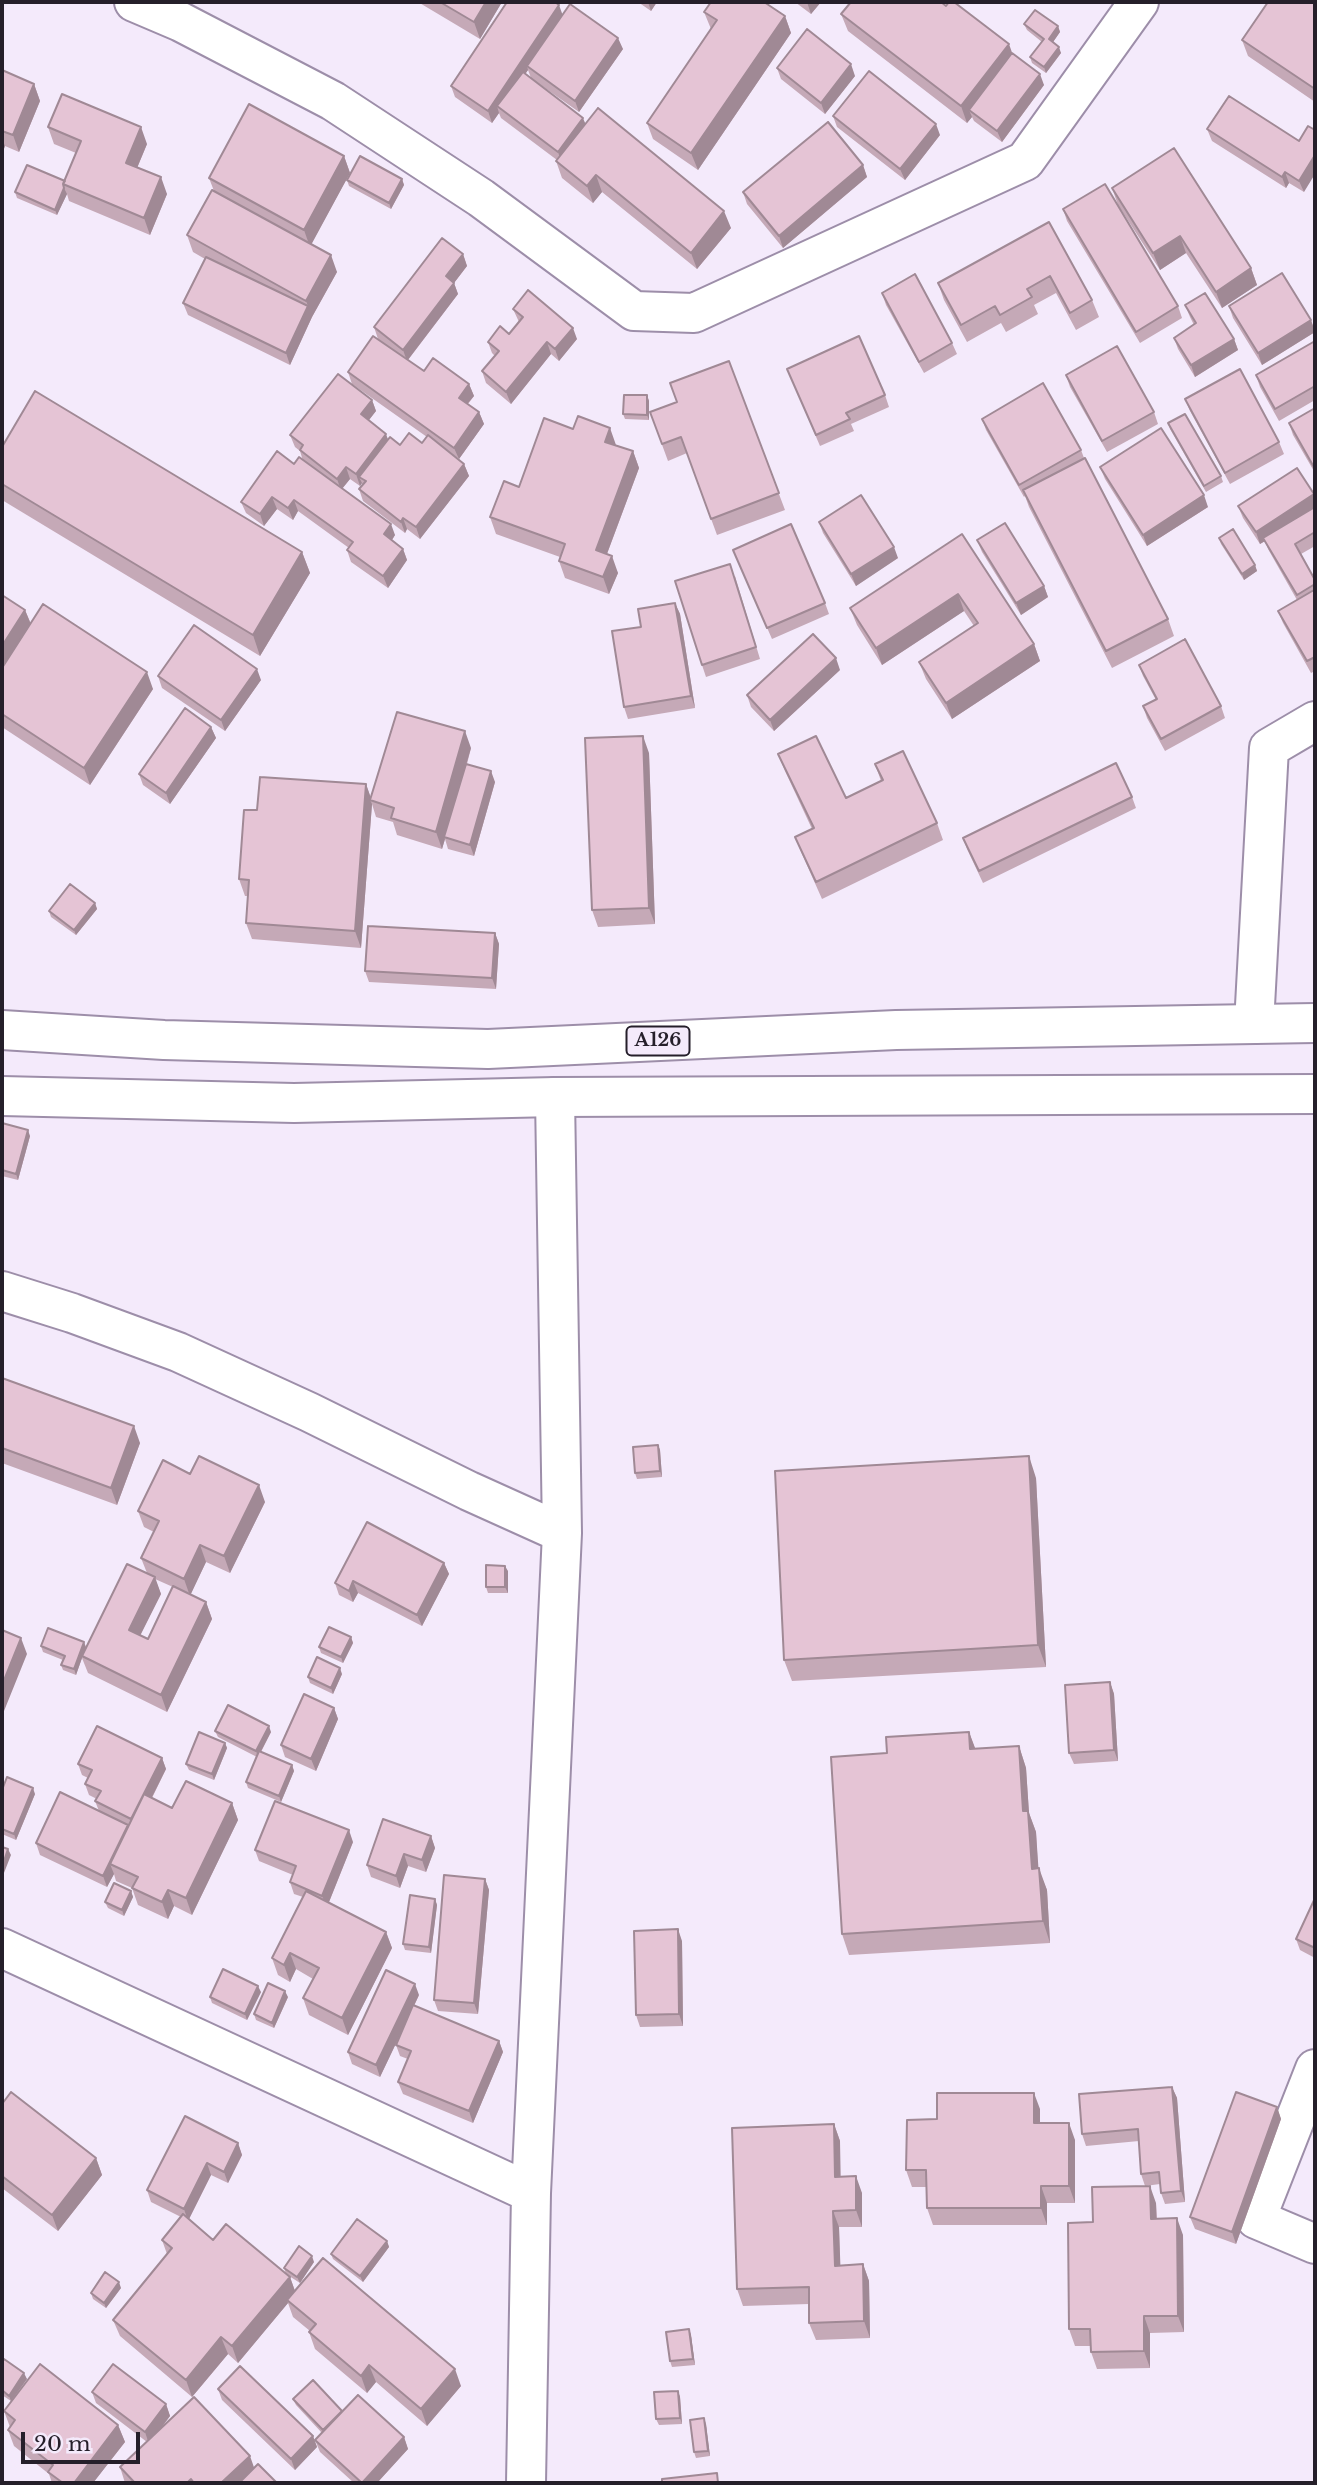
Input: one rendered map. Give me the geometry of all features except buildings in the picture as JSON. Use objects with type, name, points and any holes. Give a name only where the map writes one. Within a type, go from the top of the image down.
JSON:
[{"type":"main road","points":[[134,2],[181,22],[333,101],[481,198],[634,311],[694,313],[1025,160],[1139,2]]},
{"type":"main road","points":[[1254,1024],[1269,748],[1315,721]]},
{"type":"main road","name":"A126","points":[[2,1030],[164,1040],[488,1049],[895,1030],[1315,1023]]},
{"type":"main road","points":[[2,1096],[294,1103],[555,1097],[1315,1094]]},
{"type":"main road","points":[[526,2483],[531,2193],[562,1533],[555,1097]]},
{"type":"main road","points":[[2,1291],[72,1313],[178,1352],[562,1533]]},
{"type":"main road","points":[[2,1948],[531,2193]]},
{"type":"main road","points":[[1315,2069],[1256,2219],[1315,2244]]}]
